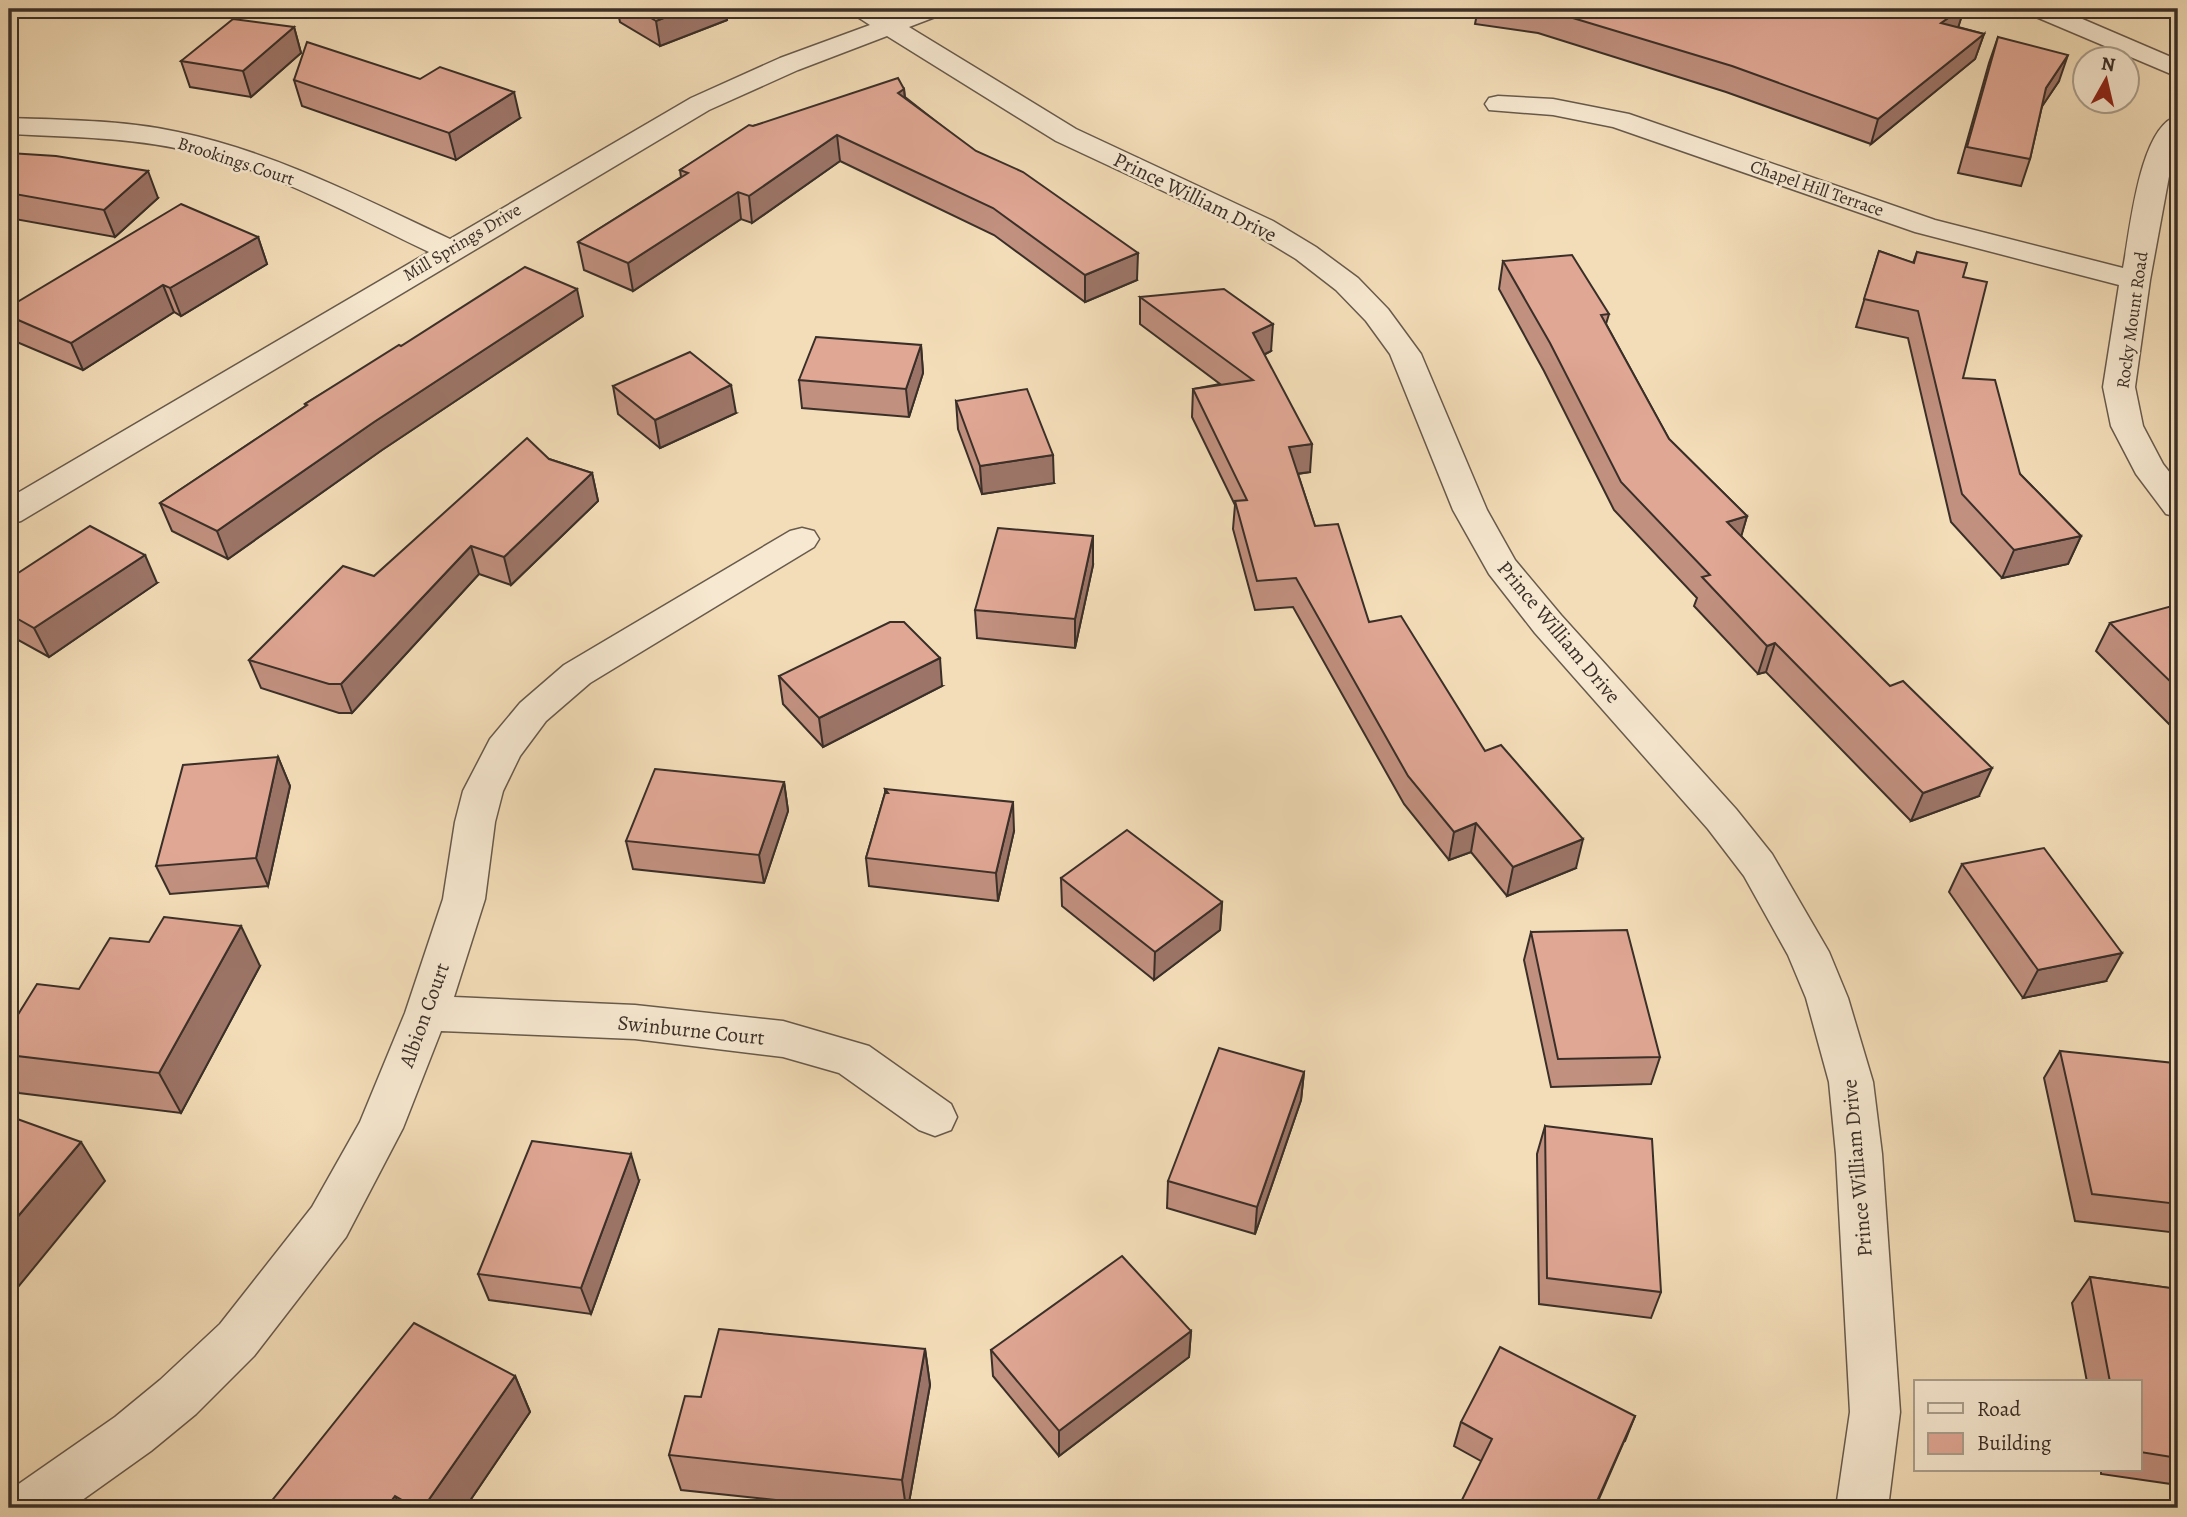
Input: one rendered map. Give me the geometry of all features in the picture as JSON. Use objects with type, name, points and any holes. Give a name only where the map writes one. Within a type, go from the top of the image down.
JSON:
[{"type":"street","name":"Mill Springs Drive","points":[[9,513],[699,104],[789,64],[875,17],[934,9]]},
{"type":"street","points":[[2038,9],[2178,69]]},
{"type":"street","name":"Prince William Drive","points":[[875,17],[1066,135],[1263,227],[1306,253],[1347,284],[1377,315],[1405,355],[1470,510],[1501,566],[1548,624],[1722,819],[1758,866],[1808,952],[1827,998],[1851,1082],[1859,1154],[1875,1412],[1862,1508]]},
{"type":"street","name":"Chapel Hill Terrace","points":[[1498,104],[1553,107],[1619,120],[1925,226],[2135,280]]},
{"type":"street","name":"Rocky Mount Road","points":[[2178,124],[2170,132],[2158,160],[2135,280],[2119,387],[2127,426],[2148,467],[2178,506]]},
{"type":"street","name":"Brookings Court","points":[[9,125],[144,134],[199,145],[277,172],[449,250]]},
{"type":"street","name":"Albion Court","points":[[28,1508],[133,1434],[178,1397],[237,1340],[329,1222],[380,1128],[427,1013],[464,899],[475,822],[483,790],[503,749],[525,721],[577,674],[802,539]]},
{"type":"street","name":"Swinburne Court","points":[[427,1013],[635,1022],[783,1040],[853,1059],[935,1117]]},
{"type":"building","points":[[636,9],[687,9],[656,21]]},
{"type":"building","points":[[1543,9],[1961,9],[1941,23],[1984,34],[1878,119],[1732,66]]},
{"type":"building","points":[[233,19],[294,27],[243,71],[181,61]]},
{"type":"building","points":[[1998,37],[2068,55],[2046,88],[2030,159],[1967,147]]},
{"type":"building","points":[[307,42],[420,79],[440,67],[514,92],[449,133],[294,80]]},
{"type":"building","points":[[898,78],[904,89],[898,93],[976,151],[1023,172],[1138,253],[1085,275],[993,208],[837,135],[749,196],[738,192],[628,263],[578,242],[688,173],[680,170],[749,125],[753,126]]},
{"type":"building","points":[[9,153],[56,156],[148,171],[104,210],[9,193]]},
{"type":"building","points":[[181,204],[258,237],[170,288],[163,285],[71,343],[9,316],[9,307]]},
{"type":"building","points":[[1879,251],[1914,263],[1917,252],[1967,263],[1963,277],[1987,282],[1963,378],[1995,380],[2020,474],[2081,536],[2014,550],[1962,494],[1918,311],[1864,299]]},
{"type":"building","points":[[1572,255],[1609,314],[1601,315],[1669,439],[1747,516],[1727,522],[1890,686],[1903,681],[1992,768],[1923,793],[1775,643],[1767,646],[1702,577],[1710,575],[1621,482],[1550,343],[1503,261]]},
{"type":"building","points":[[525,267],[577,289],[374,422],[217,531],[160,503],[307,405],[305,404]]},
{"type":"building","points":[[1224,289],[1273,324],[1253,333],[1312,444],[1289,447],[1315,526],[1338,524],[1369,622],[1401,616],[1485,751],[1501,745],[1583,839],[1513,867],[1476,823],[1454,832],[1408,776],[1296,578],[1257,581],[1235,501],[1247,500],[1193,389],[1253,380],[1140,297]]},
{"type":"building","points":[[816,337],[921,345],[906,389],[799,380]]},
{"type":"building","points":[[690,352],[731,385],[655,420],[613,386]]},
{"type":"building","points":[[1027,389],[1053,455],[980,466],[956,401]]},
{"type":"building","points":[[527,438],[549,459],[592,473],[504,557],[471,546],[341,684],[329,684],[249,660],[343,566],[374,576]]},
{"type":"building","points":[[90,526],[145,555],[34,628],[9,614],[9,579]]},
{"type":"building","points":[[998,528],[1093,536],[1075,619],[975,610]]},
{"type":"building","points":[[2172,606],[2178,612],[2178,689],[2110,623]]},
{"type":"building","points":[[890,622],[904,622],[940,658],[819,718],[779,676]]},
{"type":"building","points":[[278,757],[256,858],[156,866],[183,765]]},
{"type":"building","points":[[655,769],[784,782],[759,855],[626,841]]},
{"type":"building","points":[[885,789],[1013,802],[996,873],[866,858],[885,793],[888,793]]},
{"type":"building","points":[[1127,830],[1222,902],[1155,952],[1061,878]]},
{"type":"building","points":[[2044,848],[2122,953],[2038,970],[1962,864]]},
{"type":"building","points":[[164,917],[241,926],[159,1073],[9,1055],[9,1029],[37,984],[79,989],[110,938],[149,942]]},
{"type":"building","points":[[1627,930],[1660,1057],[1558,1059],[1531,932]]},
{"type":"building","points":[[1219,1048],[1304,1072],[1257,1207],[1168,1181]]},
{"type":"building","points":[[2060,1051],[2174,1063],[2178,1080],[2178,1204],[2092,1194]]},
{"type":"building","points":[[9,1116],[81,1142],[9,1227]]},
{"type":"building","points":[[1545,1126],[1652,1139],[1661,1292],[1547,1278]]},
{"type":"building","points":[[532,1141],[631,1154],[581,1288],[478,1274]]},
{"type":"building","points":[[1122,1256],[1191,1331],[1059,1431],[991,1350]]},
{"type":"building","points":[[2090,1277],[2178,1289],[2178,1458],[2142,1452],[2142,1380],[2110,1380]]},
{"type":"building","points":[[414,1323],[515,1376],[423,1508],[416,1508],[395,1496],[386,1508],[266,1508]]},
{"type":"building","points":[[719,1329],[925,1349],[902,1480],[669,1455],[685,1396],[701,1397]]},
{"type":"building","points":[[1500,1347],[1635,1416],[1594,1508],[1458,1508],[1492,1439],[1461,1422]]}]
